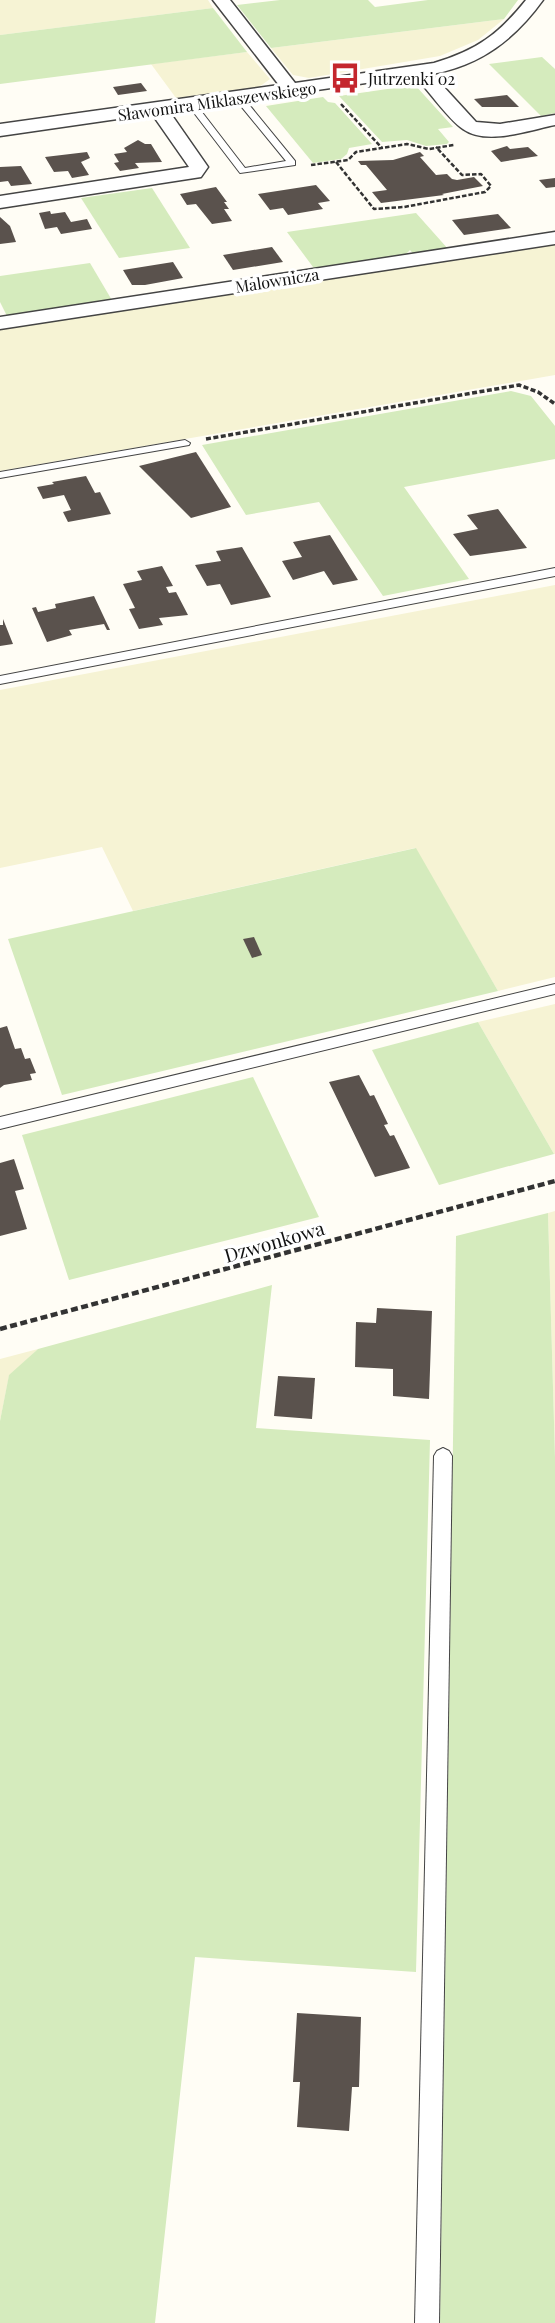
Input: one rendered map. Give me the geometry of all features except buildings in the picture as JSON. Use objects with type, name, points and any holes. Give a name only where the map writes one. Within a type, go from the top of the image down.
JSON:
[{"type":"street","points":[[221,0],[292,90]]},
{"type":"street","name":"Sławomira Miklaszewskiego","points":[[0,130],[158,110],[420,71],[465,58],[494,45],[514,28],[536,0]]},
{"type":"street","points":[[420,71],[470,126],[490,130],[555,120]]},
{"type":"street","points":[[0,202],[194,173],[199,167],[158,110]]},
{"type":"street","name":"Malownicza","points":[[0,323],[555,237]]},
{"type":"lane","points":[[192,105],[243,171],[292,163],[239,98]]},
{"type":"lane","points":[[0,475],[185,443]]},
{"type":"lane","points":[[0,680],[555,572]]},
{"type":"lane","points":[[0,1123],[555,989]]},
{"type":"lane","points":[[427,2323],[443,1456]]},
{"type":"path","points":[[324,86],[382,148]]},
{"type":"path","points":[[292,163],[303,167],[336,162],[348,160],[356,152],[407,144],[436,147],[455,145],[443,130],[470,126]]},
{"type":"path","points":[[336,162],[374,209],[404,207],[485,192],[491,186],[481,174],[462,175],[436,147]]},
{"type":"path","points":[[185,443],[519,386],[529,386],[543,393],[555,404]]},
{"type":"path","name":"Dzwonkowa","points":[[0,1329],[555,1181]]},
{"type":"shaded area","points":[[0,0],[208,0],[213,8],[0,35]]},
{"type":"shaded area","points":[[504,19],[478,40],[440,56],[309,78],[293,75],[271,48]]},
{"type":"shaded area","points":[[247,52],[270,79],[259,87],[176,98],[151,64]]},
{"type":"shaded area","points":[[555,242],[555,375],[0,471],[0,328]]},
{"type":"shaded area","points":[[555,585],[555,977],[498,991],[415,848],[133,911],[102,847],[0,868],[0,690]]},
{"type":"shaded area","points":[[555,1004],[555,1154],[554,1154],[478,1022]]},
{"type":"shaded area","points":[[555,1211],[555,1457],[548,1213]]},
{"type":"shaded area","points":[[38,1349],[9,1376],[0,1421],[0,1359]]},
{"type":"green space","points":[[280,0],[368,0],[375,7],[428,0],[518,0],[504,19],[271,48],[237,5]]},
{"type":"green space","points":[[213,8],[247,52],[0,84],[0,35]]},
{"type":"green space","points":[[542,57],[555,69],[555,113],[541,116],[489,64]]},
{"type":"green space","points":[[415,85],[453,127],[438,129],[449,142],[447,144],[426,146],[407,140],[382,142],[339,96]]},
{"type":"green space","points":[[323,97],[328,102],[335,103],[372,144],[349,148],[341,159],[313,163],[266,106]]},
{"type":"green space","points":[[152,188],[190,248],[119,258],[81,198]]},
{"type":"green space","points":[[416,213],[449,250],[415,256],[410,250],[402,258],[316,271],[287,232]]},
{"type":"green space","points":[[90,263],[113,302],[8,318],[0,302],[0,276]]},
{"type":"green space","points":[[511,391],[531,396],[555,426],[555,459],[404,487],[469,579],[383,596],[319,502],[246,515],[202,445]]},
{"type":"green space","points":[[416,848],[498,991],[62,1095],[8,939]]},
{"type":"green space","points":[[478,1022],[554,1154],[439,1185],[372,1050]]},
{"type":"green space","points":[[253,1077],[319,1217],[69,1280],[22,1135]]},
{"type":"green space","points":[[548,1213],[555,1457],[555,2323],[440,2323],[456,1236]]},
{"type":"green space","points":[[272,1285],[256,1428],[430,1440],[416,1972],[195,1957],[155,2323],[0,2323],[0,1421],[9,1375],[38,1349]]},
{"type":"place","name":"Jutrzenki 02","points":[[345,78]]}]
